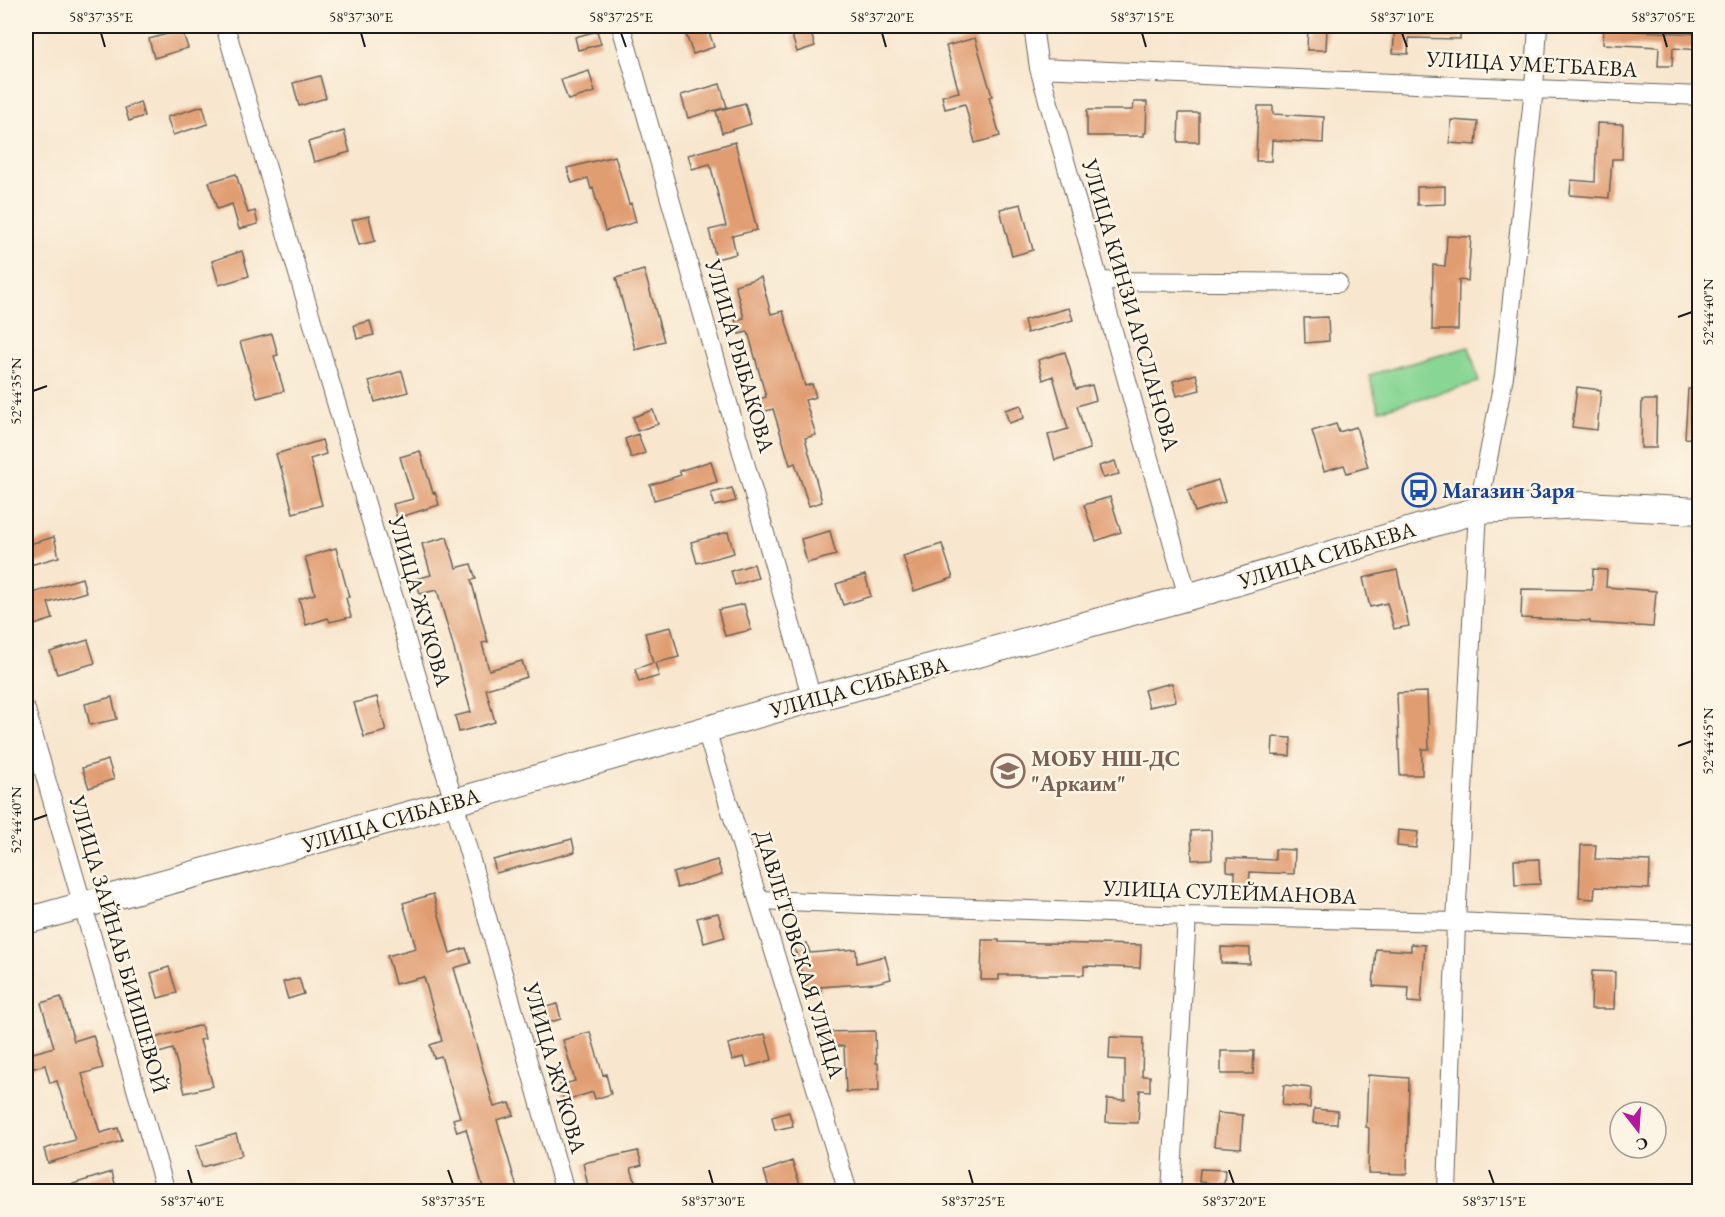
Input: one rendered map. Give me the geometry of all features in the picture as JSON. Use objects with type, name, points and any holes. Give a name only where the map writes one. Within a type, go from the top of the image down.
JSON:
[{"type":"main road","name":"УЛИЦА СИБАЕВА","points":[[26,921],[454,802],[812,699],[1188,597],[1478,510],[1584,505],[1700,511]]},
{"type":"street","name":"УЛИЦА ЖУКОВА","points":[[225,26],[566,1191]]},
{"type":"street","name":"УЛИЦА РЫБАКОВА","points":[[621,26],[812,699]]},
{"type":"street","name":"УЛИЦА КИНЗИ АРСЛАНОВА","points":[[1033,26],[1039,68],[1188,597]]},
{"type":"street","points":[[1447,1191],[1456,922],[1478,510],[1504,376],[1534,88],[1538,26]]},
{"type":"street","name":"УЛИЦА УМЕТБАЕВА","points":[[1039,68],[1700,96]]},
{"type":"street","points":[[1099,281],[1338,283]]},
{"type":"street","name":"УЛИЦА ЗАЙНАБ БИИШЕВОЙ","points":[[26,710],[166,1191]]},
{"type":"street","name":"ДАВЛЕТОВСКАЯ УЛИЦА","points":[[706,730],[848,1191]]},
{"type":"street","name":"УЛИЦА СУЛЕЙМАНОВА","points":[[759,900],[1187,916],[1456,922],[1700,933]]},
{"type":"street","points":[[1171,1191],[1187,916]]},
{"type":"green space","points":[[1469,347],[1479,382],[1379,410],[1369,375]]},
{"type":"building","points":[[683,26],[707,26],[714,47],[693,54]]},
{"type":"building","points":[[1308,26],[1327,26],[1326,50],[1307,50]]},
{"type":"building","points":[[1395,26],[1460,26],[1460,39],[1409,38],[1408,54],[1393,53]]},
{"type":"building","points":[[1604,26],[1635,27],[1635,31],[1700,34],[1700,50],[1673,48],[1672,66],[1658,66],[1659,47],[1603,44]]},
{"type":"building","points":[[182,30],[188,48],[154,58],[149,39]]},
{"type":"building","points":[[810,30],[815,46],[797,52],[792,36]]},
{"type":"building","points":[[597,31],[601,44],[578,50],[575,37]]},
{"type":"building","points":[[975,38],[992,96],[989,97],[1000,136],[975,143],[965,104],[945,109],[942,96],[959,92],[946,46]]},
{"type":"building","points":[[589,71],[595,92],[568,100],[561,80]]},
{"type":"building","points":[[320,76],[326,98],[299,106],[293,83]]},
{"type":"building","points":[[720,84],[727,107],[688,118],[681,95]]},
{"type":"building","points":[[140,102],[144,116],[129,121],[125,108]]},
{"type":"building","points":[[1134,102],[1147,102],[1144,136],[1087,136],[1087,110],[1133,110]]},
{"type":"building","points":[[745,103],[751,124],[722,133],[716,111]]},
{"type":"building","points":[[203,106],[208,124],[173,135],[167,117]]},
{"type":"building","points":[[1258,106],[1273,106],[1273,114],[1324,117],[1323,143],[1272,140],[1271,161],[1256,161]]},
{"type":"building","points":[[1179,113],[1199,113],[1199,142],[1178,142]]},
{"type":"building","points":[[1451,120],[1478,122],[1476,145],[1450,143]]},
{"type":"building","points":[[1597,123],[1623,124],[1622,159],[1612,159],[1609,198],[1570,195],[1571,180],[1595,182]]},
{"type":"building","points":[[344,131],[350,152],[314,162],[308,142]]},
{"type":"building","points":[[735,142],[757,230],[732,236],[736,254],[716,259],[709,230],[726,226],[710,164],[692,169],[688,155]]},
{"type":"building","points":[[615,156],[636,222],[605,231],[588,178],[572,183],[567,168]]},
{"type":"building","points":[[236,174],[248,213],[255,211],[258,224],[239,229],[232,204],[217,209],[209,182]]},
{"type":"building","points":[[1445,186],[1445,204],[1417,205],[1417,187]]},
{"type":"building","points":[[1021,204],[1033,250],[1012,256],[1000,209]]},
{"type":"building","points":[[369,216],[375,241],[359,245],[352,220]]},
{"type":"building","points":[[1447,236],[1471,237],[1468,281],[1459,280],[1458,330],[1432,330],[1433,265],[1445,266]]},
{"type":"building","points":[[242,251],[249,276],[219,285],[212,261]]},
{"type":"building","points":[[644,270],[664,341],[635,349],[616,278]]},
{"type":"building","points":[[761,277],[771,314],[783,311],[805,386],[812,384],[816,397],[805,400],[816,435],[805,438],[822,502],[809,506],[795,463],[790,465],[773,409],[763,412],[759,399],[766,397],[748,332],[739,334],[735,320],[744,318],[735,285]]},
{"type":"building","points":[[1069,308],[1073,320],[1027,333],[1024,320]]},
{"type":"building","points":[[1328,317],[1329,341],[1305,343],[1304,318]]},
{"type":"building","points":[[370,321],[374,335],[357,339],[354,325]]},
{"type":"building","points":[[272,334],[278,355],[274,356],[284,391],[257,398],[240,342]]},
{"type":"building","points":[[1065,352],[1076,389],[1092,385],[1096,400],[1077,406],[1090,449],[1055,460],[1048,435],[1068,429],[1053,376],[1043,380],[1038,360]]},
{"type":"building","points":[[402,371],[408,392],[375,402],[369,381]]},
{"type":"building","points":[[1196,374],[1200,390],[1177,396],[1173,381]]},
{"type":"building","points":[[1577,387],[1601,390],[1597,430],[1572,427]]},
{"type":"building","points":[[1688,389],[1700,389],[1700,439],[1685,438]]},
{"type":"building","points":[[1642,400],[1657,400],[1656,448],[1641,448]]},
{"type":"building","points":[[1021,405],[1024,418],[1009,423],[1005,410]]},
{"type":"building","points":[[653,410],[658,424],[637,431],[633,417]]},
{"type":"building","points":[[1336,424],[1339,432],[1356,427],[1368,467],[1347,473],[1344,465],[1324,471],[1312,431]]},
{"type":"building","points":[[638,434],[645,453],[631,458],[625,439]]},
{"type":"building","points":[[322,440],[326,454],[310,459],[322,505],[293,513],[276,454]]},
{"type":"building","points":[[420,451],[439,505],[397,518],[393,504],[413,499],[400,457]]},
{"type":"building","points":[[711,461],[717,482],[654,500],[650,485],[681,475],[679,471]]},
{"type":"building","points":[[1115,461],[1119,474],[1103,478],[1099,466]]},
{"type":"building","points":[[1218,480],[1225,502],[1195,512],[1188,490]]},
{"type":"building","points":[[732,488],[736,501],[715,506],[711,493]]},
{"type":"building","points":[[1110,497],[1121,532],[1096,541],[1084,505]]},
{"type":"building","points":[[830,531],[836,555],[807,563],[801,539]]},
{"type":"building","points":[[728,532],[734,553],[697,563],[691,542]]},
{"type":"building","points":[[54,537],[59,557],[30,565],[26,545]]},
{"type":"building","points":[[447,537],[456,568],[471,564],[476,579],[471,580],[488,642],[482,643],[489,670],[522,661],[527,677],[486,689],[495,722],[459,732],[455,716],[471,712],[451,638],[437,590],[420,594],[416,579],[431,575],[422,544]]},
{"type":"building","points":[[942,544],[953,578],[914,591],[903,556]]},
{"type":"building","points":[[336,548],[349,597],[346,598],[351,617],[330,622],[328,618],[306,625],[299,599],[315,594],[305,557]]},
{"type":"building","points":[[754,564],[758,578],[735,585],[731,571]]},
{"type":"building","points":[[1593,569],[1607,570],[1606,587],[1656,591],[1653,627],[1521,618],[1522,589],[1592,590]]},
{"type":"building","points":[[1397,570],[1409,626],[1394,629],[1387,603],[1370,607],[1363,578]]},
{"type":"building","points":[[865,575],[871,596],[843,605],[836,584]]},
{"type":"building","points":[[82,578],[86,592],[48,603],[53,619],[34,625],[26,595]]},
{"type":"building","points":[[744,604],[751,630],[725,636],[718,610]]},
{"type":"building","points":[[671,627],[679,657],[655,663],[659,676],[639,682],[635,669],[653,663],[645,633]]},
{"type":"building","points":[[88,640],[95,663],[57,674],[50,652]]},
{"type":"building","points":[[1172,683],[1176,701],[1149,707],[1144,690]]},
{"type":"building","points":[[1427,692],[1429,749],[1422,749],[1422,775],[1400,775],[1397,693]]},
{"type":"building","points":[[112,697],[117,719],[90,725],[85,704]]},
{"type":"building","points":[[377,697],[386,731],[364,737],[354,703]]},
{"type":"building","points":[[1273,737],[1291,738],[1290,756],[1272,755]]},
{"type":"building","points":[[108,760],[114,779],[89,788],[82,768]]},
{"type":"building","points":[[1211,830],[1212,859],[1192,860],[1191,831]]},
{"type":"building","points":[[1398,830],[1418,832],[1416,848],[1397,846]]},
{"type":"building","points":[[572,839],[575,852],[496,873],[493,860]]},
{"type":"building","points":[[1581,845],[1596,845],[1595,859],[1650,861],[1649,889],[1595,887],[1594,899],[1579,898]]},
{"type":"building","points":[[1275,849],[1295,850],[1294,874],[1250,872],[1249,884],[1235,883],[1235,872],[1227,871],[1227,858],[1275,860]]},
{"type":"building","points":[[1539,859],[1540,884],[1515,885],[1514,860]]},
{"type":"building","points":[[717,860],[722,875],[677,888],[673,873]]},
{"type":"building","points":[[433,894],[450,953],[466,948],[471,963],[454,968],[494,1107],[510,1103],[514,1115],[497,1120],[518,1191],[484,1191],[466,1129],[457,1132],[453,1119],[460,1117],[441,1056],[434,1058],[430,1045],[442,1041],[424,977],[395,984],[387,956],[416,948],[403,903]]},
{"type":"building","points":[[718,913],[725,937],[704,943],[697,918]]},
{"type":"building","points":[[982,940],[1141,945],[1140,968],[1084,966],[1084,975],[999,975],[999,980],[981,980]]},
{"type":"building","points":[[807,943],[810,953],[856,949],[857,963],[885,956],[891,979],[876,983],[820,987],[821,991],[808,995],[794,947]]},
{"type":"building","points":[[1411,944],[1425,945],[1421,1003],[1408,1002],[1409,988],[1373,986],[1376,949],[1411,951]]},
{"type":"building","points":[[1221,947],[1250,948],[1250,964],[1221,963]]},
{"type":"building","points":[[169,967],[177,993],[158,998],[151,973]]},
{"type":"building","points":[[1592,971],[1615,972],[1614,1009],[1591,1009]]},
{"type":"building","points":[[299,978],[304,994],[288,999],[283,982]]},
{"type":"building","points":[[61,997],[74,1041],[93,1035],[103,1068],[82,1074],[100,1133],[118,1128],[122,1141],[48,1163],[44,1149],[75,1140],[57,1081],[50,1083],[45,1065],[26,1070],[26,1055],[54,1047],[41,1003]]},
{"type":"building","points":[[557,1004],[561,1019],[543,1024],[539,1009]]},
{"type":"building","points":[[201,1025],[205,1039],[200,1040],[213,1086],[185,1093],[173,1049],[155,1054],[151,1039]]},
{"type":"building","points":[[875,1031],[879,1091],[846,1092],[844,1046],[824,1046],[823,1032]]},
{"type":"building","points":[[590,1032],[611,1094],[595,1099],[593,1092],[564,1101],[560,1085],[575,1081],[563,1040]]},
{"type":"building","points":[[765,1034],[772,1060],[747,1067],[744,1057],[732,1060],[728,1044]]},
{"type":"building","points":[[1110,1037],[1143,1038],[1142,1076],[1150,1076],[1150,1091],[1140,1090],[1138,1123],[1106,1122],[1107,1099],[1125,1100],[1125,1060],[1109,1059]]},
{"type":"building","points":[[1221,1051],[1254,1051],[1253,1074],[1221,1074]]},
{"type":"building","points":[[1368,1075],[1409,1078],[1407,1174],[1368,1173],[1369,1128],[1366,1127]]},
{"type":"building","points":[[1284,1085],[1311,1088],[1310,1108],[1282,1105]]},
{"type":"building","points":[[1314,1109],[1338,1111],[1337,1124],[1313,1123]]},
{"type":"building","points":[[789,1112],[793,1126],[775,1130],[772,1117]]},
{"type":"building","points":[[1217,1113],[1243,1115],[1241,1148],[1214,1146]]},
{"type":"building","points":[[236,1134],[242,1155],[202,1167],[196,1146]]},
{"type":"building","points":[[638,1151],[642,1165],[631,1168],[638,1191],[589,1191],[583,1163]]},
{"type":"building","points":[[792,1161],[802,1191],[770,1191],[764,1171]]},
{"type":"building","points":[[1200,1169],[1225,1170],[1224,1184],[1199,1182]]},
{"type":"building","points":[[112,1172],[117,1191],[60,1191],[60,1188]]},
{"type":"place","name":"Магазин Заря","points":[[1419,490]]},
{"type":"place","name":"МОБУ НШ-ДС \"Аркаим\"","points":[[1008,771]]}]
